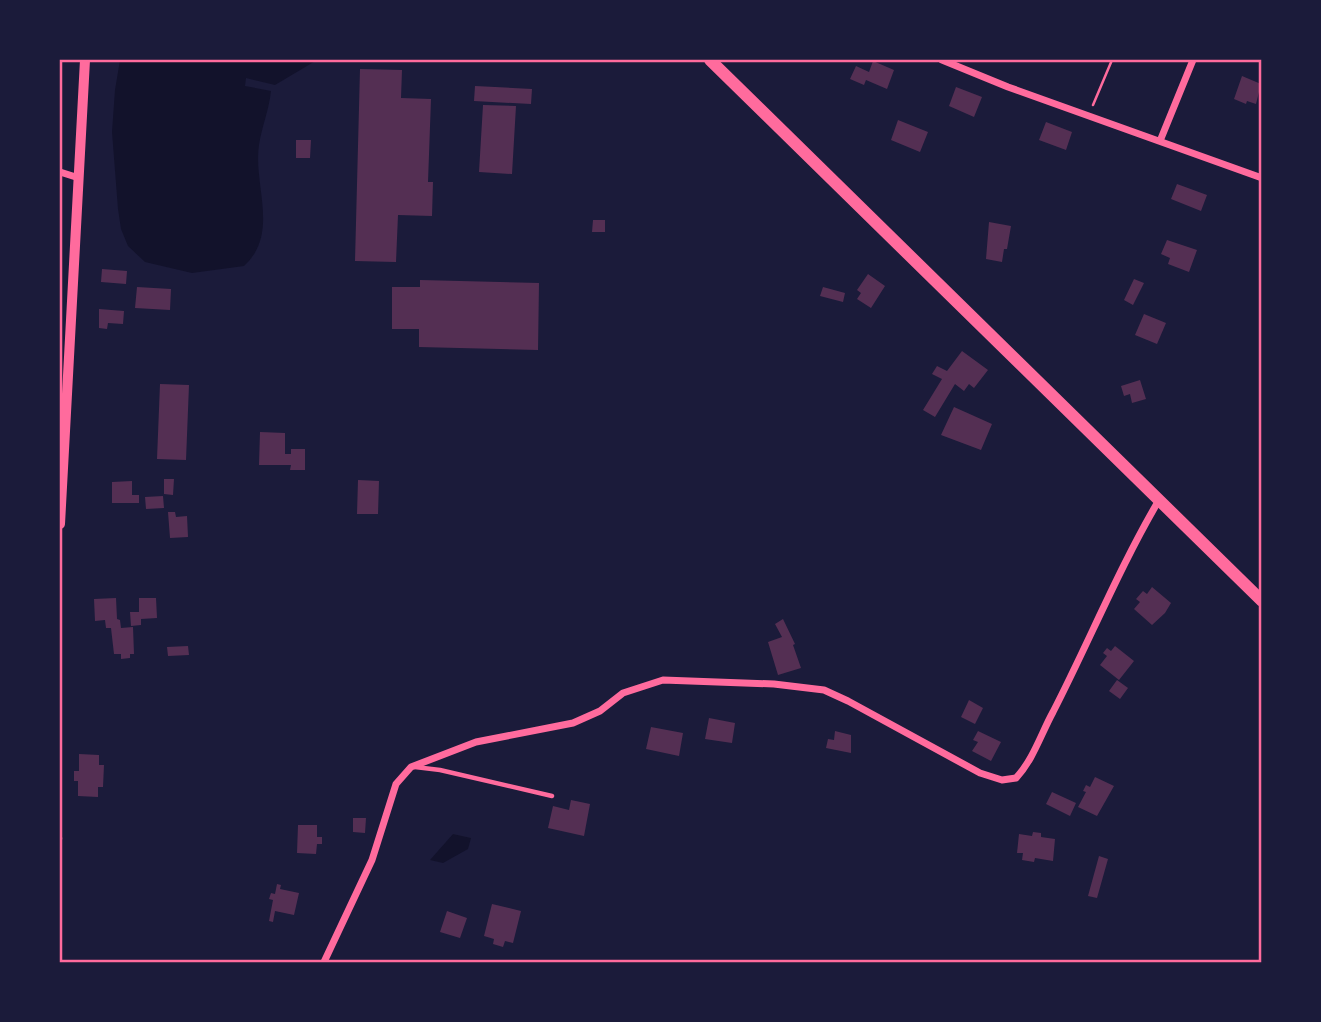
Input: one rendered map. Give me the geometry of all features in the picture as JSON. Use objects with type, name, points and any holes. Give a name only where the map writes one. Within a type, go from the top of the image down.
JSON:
[{"type":"main road","points":[[710,60],[1262,601]]},
{"type":"street","points":[[60,524],[85,60]]},
{"type":"street","points":[[942,60],[1008,87],[1262,178]]},
{"type":"street","points":[[1160,141],[1193,60]]},
{"type":"street","points":[[60,172],[79,178]]},
{"type":"street","points":[[324,962],[372,860],[396,784],[411,767],[476,742],[573,723],[600,711],[623,693],[663,680],[774,684],[824,690],[981,773],[995,779],[1011,780],[1022,772],[1029,760],[1081,657],[1123,565],[1159,500]]},
{"type":"lane","points":[[411,767],[440,770],[552,796]]},
{"type":"path","points":[[1090,115],[1112,60]]},
{"type":"path","points":[[60,831],[61,839]]},
{"type":"shaded area","points":[[120,60],[317,60],[275,85],[246,78],[245,86],[271,91],[259,145],[263,208],[261,239],[255,253],[244,266],[192,273],[145,262],[128,246],[121,229],[118,209],[112,132]]},
{"type":"shaded area","points":[[453,834],[471,838],[468,849],[443,863],[430,860]]},
{"type":"building","points":[[873,61],[894,70],[887,89],[866,80],[864,85],[850,79],[856,66],[869,72]]},
{"type":"building","points":[[360,69],[402,70],[401,98],[431,99],[428,182],[433,182],[432,216],[398,215],[396,262],[355,261]]},
{"type":"building","points":[[1242,76],[1261,84],[1256,104],[1247,101],[1246,104],[1234,99]]},
{"type":"building","points":[[475,86],[532,89],[531,104],[474,101]]},
{"type":"building","points":[[956,87],[982,97],[974,117],[949,106]]},
{"type":"building","points":[[483,105],[516,106],[512,174],[479,172]]},
{"type":"building","points":[[898,120],[928,132],[920,152],[891,140]]},
{"type":"building","points":[[1046,122],[1072,132],[1066,150],[1039,140]]},
{"type":"building","points":[[296,140],[311,140],[310,158],[296,158]]},
{"type":"building","points":[[1177,184],[1207,195],[1201,211],[1171,199]]},
{"type":"building","points":[[593,220],[605,220],[605,232],[592,232]]},
{"type":"building","points":[[989,222],[1011,226],[1002,262],[986,259]]},
{"type":"building","points":[[1167,240],[1197,250],[1189,272],[1168,264],[1170,258],[1161,254]]},
{"type":"building","points":[[102,269],[127,271],[126,284],[101,282]]},
{"type":"building","points":[[868,274],[885,286],[871,308],[857,299],[861,293],[857,290]]},
{"type":"building","points":[[1134,279],[1144,283],[1133,305],[1124,300]]},
{"type":"building","points":[[420,280],[539,283],[538,350],[419,347],[419,329],[392,329],[392,287],[420,287]]},
{"type":"building","points":[[137,287],[171,289],[170,310],[135,308]]},
{"type":"building","points":[[823,287],[845,293],[843,302],[820,296]]},
{"type":"building","points":[[99,309],[124,311],[123,324],[108,323],[107,329],[99,328]]},
{"type":"building","points":[[1144,314],[1166,323],[1157,344],[1135,335]]},
{"type":"building","points":[[962,351],[988,370],[974,388],[969,384],[964,391],[955,384],[935,417],[923,410],[942,379],[932,374],[937,366],[947,371]]},
{"type":"building","points":[[1140,380],[1146,399],[1132,403],[1130,394],[1124,396],[1121,386]]},
{"type":"building","points":[[160,384],[189,385],[186,460],[157,459]]},
{"type":"building","points":[[954,407],[992,424],[981,450],[941,435]]},
{"type":"building","points":[[260,432],[285,433],[285,454],[291,454],[291,449],[305,449],[305,470],[290,470],[291,465],[259,465]]},
{"type":"building","points":[[164,479],[174,479],[173,495],[164,494]]},
{"type":"building","points":[[358,480],[379,481],[378,514],[357,514]]},
{"type":"building","points":[[132,481],[132,495],[139,495],[139,503],[112,503],[112,482]]},
{"type":"building","points":[[163,496],[164,508],[146,509],[145,497]]},
{"type":"building","points":[[168,512],[175,512],[176,517],[187,516],[188,537],[170,538]]},
{"type":"building","points":[[1152,587],[1171,603],[1152,625],[1134,609],[1140,602],[1136,599],[1143,591],[1147,594]]},
{"type":"building","points":[[116,598],[117,619],[120,620],[121,628],[133,627],[134,654],[130,654],[130,658],[121,659],[121,654],[114,654],[111,628],[106,628],[105,620],[95,621],[94,599]]},
{"type":"building","points":[[139,598],[156,598],[157,618],[141,619],[141,625],[131,626],[130,612],[139,612]]},
{"type":"building","points":[[783,619],[795,644],[793,645],[801,668],[778,675],[768,642],[782,637],[775,624]]},
{"type":"building","points":[[188,646],[189,655],[168,656],[167,647]]},
{"type":"building","points":[[1115,646],[1134,661],[1119,680],[1100,665],[1107,656],[1103,653],[1107,648],[1111,651]]},
{"type":"building","points":[[1117,680],[1128,688],[1120,699],[1109,691]]},
{"type":"building","points":[[969,700],[983,708],[975,724],[961,717]]},
{"type":"building","points":[[709,718],[735,723],[732,743],[705,739]]},
{"type":"building","points":[[651,727],[683,733],[679,756],[646,749]]},
{"type":"building","points":[[835,731],[851,735],[851,753],[826,748],[828,739],[834,740]]},
{"type":"building","points":[[978,731],[1001,742],[991,761],[972,751],[978,742],[973,740]]},
{"type":"building","points":[[79,754],[99,755],[99,765],[104,765],[103,787],[98,787],[98,797],[78,796],[78,781],[74,781],[74,771],[79,771]]},
{"type":"building","points":[[1095,777],[1114,786],[1097,816],[1078,807],[1086,792],[1083,791],[1086,785],[1090,787]]},
{"type":"building","points":[[1052,792],[1076,803],[1070,816],[1046,804]]},
{"type":"building","points":[[571,800],[590,804],[584,836],[548,828],[553,806],[569,810]]},
{"type":"building","points":[[353,818],[366,818],[365,833],[353,832]]},
{"type":"building","points":[[298,825],[317,825],[317,837],[322,837],[322,844],[317,844],[316,854],[297,853]]},
{"type":"building","points":[[1033,832],[1041,833],[1041,837],[1055,839],[1053,861],[1035,858],[1034,862],[1022,860],[1023,853],[1017,853],[1019,834],[1032,836]]},
{"type":"building","points":[[1099,856],[1108,859],[1097,898],[1088,896]]},
{"type":"building","points":[[277,884],[281,885],[280,889],[299,893],[294,915],[275,911],[273,922],[269,921],[273,900],[269,899],[271,893],[275,894]]},
{"type":"building","points":[[492,904],[521,911],[513,943],[505,941],[503,947],[493,944],[494,939],[484,936]]},
{"type":"building","points":[[447,911],[467,918],[460,938],[440,932]]}]
